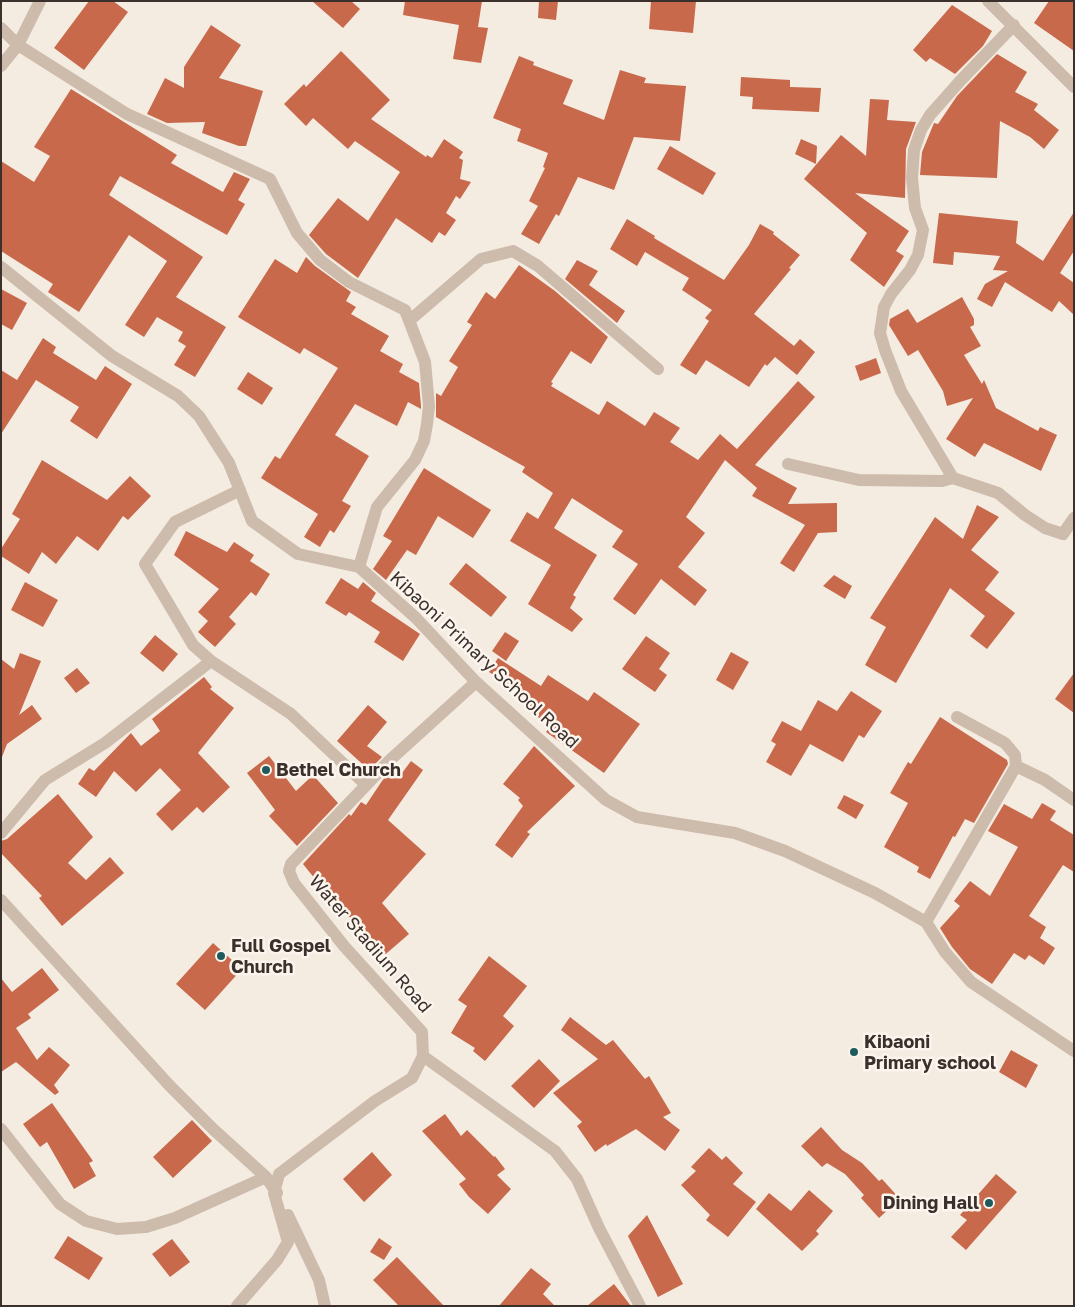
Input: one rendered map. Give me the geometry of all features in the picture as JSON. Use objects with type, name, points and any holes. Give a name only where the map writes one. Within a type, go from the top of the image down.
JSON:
[{"type":"street","points":[[1,66],[18,45],[40,1]]},
{"type":"street","points":[[988,1],[1074,87]]},
{"type":"street","points":[[954,478],[902,391],[880,333],[884,307],[891,294],[910,270],[918,255],[923,230],[915,208],[912,178],[914,150],[921,130],[930,115],[961,80],[1014,25]]},
{"type":"street","points":[[1,28],[18,45],[127,114],[270,179],[306,246],[349,282],[405,310],[425,362],[429,406],[424,441],[415,460],[378,507],[359,567]]},
{"type":"street","points":[[410,320],[481,258],[512,251],[538,266],[658,369]]},
{"type":"street","name":"Kibaoni Primary School Road","points":[[1,267],[95,340],[112,356],[178,396],[199,416],[229,463],[252,521],[298,554],[359,567],[416,618],[476,682],[606,800],[637,817],[735,833],[785,851],[875,893],[926,922],[945,952],[971,982],[1074,1051]]},
{"type":"street","points":[[788,464],[859,480],[942,481],[954,478],[998,493],[1025,515],[1045,528],[1063,534],[1074,518]]},
{"type":"street","points":[[240,490],[175,522],[145,564],[180,627],[193,645],[211,661],[291,714],[366,785]]},
{"type":"street","points":[[1,833],[44,780],[105,743],[211,661]]},
{"type":"street","name":"Water Stadium Road","points":[[270,1182],[375,1101],[412,1078],[422,1056],[422,1032],[344,946],[294,883],[289,871],[295,858],[366,785],[439,714],[476,682]]},
{"type":"street","points":[[926,922],[1016,766],[1014,755],[1005,743],[957,717]]},
{"type":"street","points":[[1016,766],[1045,780],[1074,800]]},
{"type":"street","points":[[1,900],[169,1085],[212,1129],[270,1182],[319,1280],[325,1306]]},
{"type":"street","points":[[422,1056],[555,1151],[577,1179],[599,1228],[640,1306]]},
{"type":"street","points":[[1,1129],[60,1204],[86,1221],[117,1229],[146,1227],[270,1182]]},
{"type":"street","points":[[237,1306],[277,1260],[288,1242],[285,1226],[270,1182]]},
{"type":"building","points":[[89,1],[113,1],[128,12],[84,70],[54,48]]},
{"type":"building","points":[[312,1],[351,1],[360,9],[343,28]]},
{"type":"building","points":[[405,1],[482,1],[478,27],[488,28],[481,63],[453,59],[459,25],[403,15]]},
{"type":"building","points":[[539,1],[558,1],[556,20],[538,18]]},
{"type":"building","points":[[651,1],[696,1],[693,33],[649,29]]},
{"type":"building","points":[[1049,1],[1074,1],[1074,51],[1034,23]]},
{"type":"building","points":[[952,5],[992,31],[983,46],[955,74],[930,58],[926,62],[913,50]]},
{"type":"building","points":[[211,25],[241,45],[219,78],[263,91],[246,146],[239,146],[202,133],[205,122],[167,123],[147,114],[165,78],[184,88],[184,67]]},
{"type":"building","points":[[341,51],[390,100],[371,119],[426,157],[427,155],[432,158],[444,139],[463,152],[459,158],[463,160],[460,179],[471,182],[460,199],[456,196],[446,213],[456,220],[445,236],[439,232],[432,243],[396,218],[358,278],[326,254],[309,235],[338,198],[368,221],[400,172],[355,141],[348,149],[313,118],[306,126],[284,104],[304,84],[306,87]]},
{"type":"building","points":[[997,54],[1027,72],[1015,92],[1038,104],[1034,110],[1059,130],[1044,149],[1030,137],[1000,121],[997,178],[920,175],[922,152],[934,123],[938,124],[957,96]]},
{"type":"building","points":[[519,56],[534,62],[533,65],[573,80],[563,104],[604,120],[620,70],[646,78],[644,83],[686,86],[680,141],[634,137],[614,190],[578,177],[559,216],[556,214],[539,244],[521,234],[538,206],[529,201],[545,168],[543,167],[548,153],[517,141],[521,129],[493,118]]},
{"type":"building","points":[[741,77],[790,80],[790,87],[821,88],[819,112],[752,109],[753,97],[740,96]]},
{"type":"building","points":[[71,89],[177,155],[171,163],[223,192],[234,172],[250,179],[238,200],[245,204],[227,235],[120,176],[109,195],[203,257],[176,297],[226,327],[195,377],[174,365],[186,346],[178,341],[183,332],[157,317],[144,337],[125,325],[167,261],[129,235],[79,312],[48,292],[53,284],[1,251],[1,161],[34,182],[50,156],[34,147]]},
{"type":"building","points":[[870,99],[889,100],[887,120],[916,122],[906,149],[905,198],[855,193],[909,231],[896,251],[904,256],[884,287],[850,260],[867,233],[804,179],[841,135],[866,156]]},
{"type":"building","points":[[801,139],[817,146],[816,164],[795,154]]},
{"type":"building","points":[[670,146],[716,173],[703,195],[657,169]]},
{"type":"building","points":[[1074,212],[1074,251],[1060,273],[1074,283],[1074,315],[1059,301],[1052,312],[1005,282],[992,307],[977,299],[985,284],[1008,271],[993,270],[1000,256],[954,252],[953,265],[933,263],[939,213],[1018,221],[1016,243],[1043,261]]},
{"type":"building","points":[[627,219],[655,236],[654,238],[724,280],[749,245],[760,224],[774,232],[773,234],[800,255],[789,268],[791,269],[754,314],[794,346],[800,339],[815,352],[797,375],[775,357],[767,366],[765,364],[749,387],[706,360],[696,375],[680,365],[709,321],[705,318],[712,310],[682,290],[689,278],[645,252],[637,266],[610,249]]},
{"type":"building","points":[[306,257],[315,266],[351,292],[346,301],[356,307],[351,314],[389,336],[380,351],[403,364],[399,372],[419,383],[421,406],[421,409],[408,402],[397,426],[355,404],[335,435],[369,456],[342,501],[351,506],[334,533],[330,530],[320,547],[304,537],[318,514],[261,478],[275,456],[280,459],[338,368],[304,348],[300,354],[238,317],[275,259],[297,273]]},
{"type":"building","points":[[577,260],[598,271],[589,285],[625,311],[617,323],[565,279]]},
{"type":"building","points":[[519,265],[555,291],[608,337],[591,364],[571,351],[551,382],[553,383],[551,386],[599,415],[607,401],[645,426],[654,412],[680,428],[670,442],[698,460],[720,434],[737,449],[798,381],[815,397],[755,465],[797,488],[788,504],[837,503],[837,532],[818,533],[794,572],[780,563],[805,525],[752,496],[757,488],[725,460],[686,517],[705,533],[678,567],[707,590],[695,606],[661,579],[635,615],[613,599],[638,564],[612,547],[623,531],[572,498],[554,528],[597,555],[573,595],[576,597],[570,608],[583,619],[572,632],[528,604],[551,565],[510,541],[527,512],[538,519],[553,493],[522,472],[525,467],[436,417],[436,393],[441,396],[458,367],[449,361],[472,325],[467,322],[486,292],[495,299]]},
{"type":"building","points":[[1,289],[27,303],[12,330],[1,324]]},
{"type":"building","points":[[962,297],[974,319],[974,325],[970,327],[981,346],[964,355],[982,384],[984,380],[996,408],[1038,431],[1040,427],[1057,435],[1041,471],[984,443],[975,457],[946,439],[973,398],[947,406],[943,391],[918,350],[908,356],[889,325],[890,319],[908,309],[917,323]]},
{"type":"building","points":[[43,338],[56,347],[53,353],[96,380],[105,366],[132,384],[97,439],[70,421],[79,407],[36,380],[1,434],[1,370],[17,380]]},
{"type":"building","points":[[876,358],[881,373],[860,381],[855,366]]},
{"type":"building","points":[[248,372],[273,388],[262,405],[237,389]]},
{"type":"building","points":[[42,460],[107,500],[130,476],[151,496],[128,520],[123,516],[98,551],[77,536],[56,564],[42,552],[29,574],[1,556],[1,549],[20,519],[12,514]]},
{"type":"building","points":[[424,468],[491,510],[473,538],[438,516],[416,555],[407,550],[386,580],[373,569],[392,541],[383,536]]},
{"type":"building","points":[[977,505],[999,517],[971,550],[999,572],[985,590],[1015,613],[987,649],[970,636],[985,616],[950,588],[896,683],[865,665],[886,627],[870,618],[935,517],[963,539]]},
{"type":"building","points":[[186,531],[227,552],[234,542],[254,555],[250,561],[270,574],[256,596],[251,592],[229,617],[236,624],[215,647],[198,632],[208,621],[198,612],[219,589],[174,555]]},
{"type":"building","points":[[466,563],[507,597],[491,617],[449,584]]},
{"type":"building","points":[[834,575],[852,586],[845,599],[823,586]]},
{"type":"building","points":[[341,578],[358,589],[363,582],[376,593],[371,601],[420,634],[403,661],[374,642],[380,632],[349,612],[346,616],[325,603]]},
{"type":"building","points":[[25,582],[58,600],[43,627],[11,610]]},
{"type":"building","points":[[505,632],[519,641],[506,661],[492,651]]},
{"type":"building","points":[[155,635],[178,654],[163,672],[140,653]]},
{"type":"building","points":[[646,636],[670,653],[659,669],[667,675],[655,692],[622,669]]},
{"type":"building","points":[[731,652],[749,662],[733,690],[716,680]]},
{"type":"building","points":[[20,653],[41,661],[19,715],[32,705],[42,719],[7,744],[2,757],[1,659],[14,669]]},
{"type":"building","points":[[498,658],[541,686],[548,675],[588,701],[594,692],[640,724],[604,773],[546,732],[551,726],[526,709],[532,700],[489,672]]},
{"type":"building","points":[[77,668],[90,683],[76,693],[64,678]]},
{"type":"building","points":[[1074,673],[1074,713],[1055,699]]},
{"type":"building","points":[[204,677],[212,687],[210,689],[234,708],[198,753],[230,787],[203,813],[197,807],[172,831],[156,814],[181,790],[160,768],[136,792],[114,771],[96,797],[78,784],[89,768],[94,771],[131,733],[141,746],[160,731],[152,719]]},
{"type":"building","points":[[851,691],[882,711],[864,738],[859,735],[843,762],[810,744],[791,776],[766,762],[776,744],[771,741],[782,721],[801,731],[818,700],[837,711]]},
{"type":"building","points":[[368,705],[387,722],[367,746],[382,757],[369,770],[337,741]]},
{"type":"building","points":[[940,717],[1007,760],[1008,764],[974,823],[965,819],[955,837],[953,836],[930,879],[917,872],[919,867],[884,847],[908,803],[890,793],[908,762],[911,764]]},
{"type":"building","points":[[534,746],[575,786],[527,832],[530,834],[512,858],[495,845],[523,806],[518,800],[520,798],[503,784]]},
{"type":"building","points":[[269,756],[296,791],[313,775],[338,803],[297,846],[269,816],[275,810],[247,773]]},
{"type":"building","points":[[411,761],[423,770],[388,820],[426,854],[382,903],[409,934],[380,959],[371,948],[376,943],[332,900],[303,864],[349,814],[351,816],[361,802],[366,805],[394,767],[402,773]]},
{"type":"building","points":[[58,794],[93,837],[68,863],[86,880],[110,857],[124,873],[62,926],[39,898],[42,896],[1,853],[1,841],[7,839]]},
{"type":"building","points":[[844,795],[864,805],[856,819],[837,808]]},
{"type":"building","points":[[1042,803],[1056,811],[1050,820],[1074,835],[1074,872],[1063,865],[1029,916],[1046,927],[1040,938],[1055,948],[1044,965],[1029,955],[1025,960],[1014,953],[992,984],[970,969],[952,947],[940,928],[960,906],[954,901],[970,881],[990,896],[1018,847],[988,831],[1004,804],[1032,819]]},
{"type":"building","points":[[213,943],[242,969],[205,1010],[176,984]]},
{"type":"building","points":[[489,956],[527,986],[503,1016],[514,1026],[485,1061],[473,1051],[475,1048],[451,1033],[467,1006],[458,1000]]},
{"type":"building","points":[[42,968],[59,990],[28,1014],[31,1018],[16,1028],[37,1060],[49,1047],[70,1065],[54,1085],[59,1092],[55,1095],[16,1062],[1,1072],[1,978],[12,992]]},
{"type":"building","points":[[570,1017],[606,1045],[613,1040],[645,1079],[649,1076],[671,1113],[663,1117],[680,1130],[665,1151],[636,1129],[607,1146],[606,1144],[595,1152],[577,1126],[582,1122],[553,1093],[598,1059],[561,1030]]},
{"type":"building","points":[[1011,1050],[1038,1065],[1026,1088],[999,1072]]},
{"type":"building","points":[[539,1059],[560,1081],[534,1108],[511,1086]]},
{"type":"building","points":[[52,1103],[93,1161],[89,1163],[96,1176],[74,1189],[47,1142],[40,1147],[23,1124]]},
{"type":"building","points":[[445,1114],[461,1136],[467,1130],[495,1156],[505,1169],[497,1175],[511,1189],[488,1214],[469,1197],[459,1184],[466,1179],[422,1131]]},
{"type":"building","points":[[192,1120],[212,1141],[173,1178],[153,1157]]},
{"type":"building","points":[[821,1127],[842,1150],[862,1163],[879,1181],[882,1179],[900,1199],[879,1218],[861,1198],[864,1195],[845,1174],[827,1163],[822,1167],[801,1146]]},
{"type":"building","points":[[709,1148],[722,1160],[726,1156],[743,1173],[733,1184],[756,1202],[728,1237],[706,1220],[710,1215],[681,1185],[696,1171],[691,1167]]},
{"type":"building","points":[[372,1152],[392,1175],[364,1202],[343,1179]]},
{"type":"building","name":"Dining Hall","points":[[996,1174],[1017,1192],[966,1250],[951,1237],[967,1220],[960,1215]]},
{"type":"building","points":[[809,1190],[833,1211],[816,1231],[819,1234],[802,1251],[756,1209],[769,1193],[791,1211]]},
{"type":"building","points":[[647,1215],[683,1284],[658,1297],[628,1236]]},
{"type":"building","points":[[68,1236],[103,1258],[89,1280],[54,1258]]},
{"type":"building","points":[[379,1238],[392,1247],[384,1260],[370,1252]]},
{"type":"building","points":[[172,1239],[190,1262],[170,1277],[152,1254]]},
{"type":"building","points":[[397,1257],[444,1306],[399,1306],[373,1280]]},
{"type":"building","points":[[531,1268],[551,1284],[543,1294],[555,1306],[499,1306]]},
{"type":"building","points":[[614,1284],[631,1306],[587,1306]]},
{"type":"place","name":"Bethel Church","points":[[266,770]]},
{"type":"place","name":"Full Gospel Church","points":[[221,956]]},
{"type":"place","name":"Kibaoni Primary school","points":[[854,1052]]},
{"type":"place","name":"Dining Hall","points":[[989,1203]]}]
